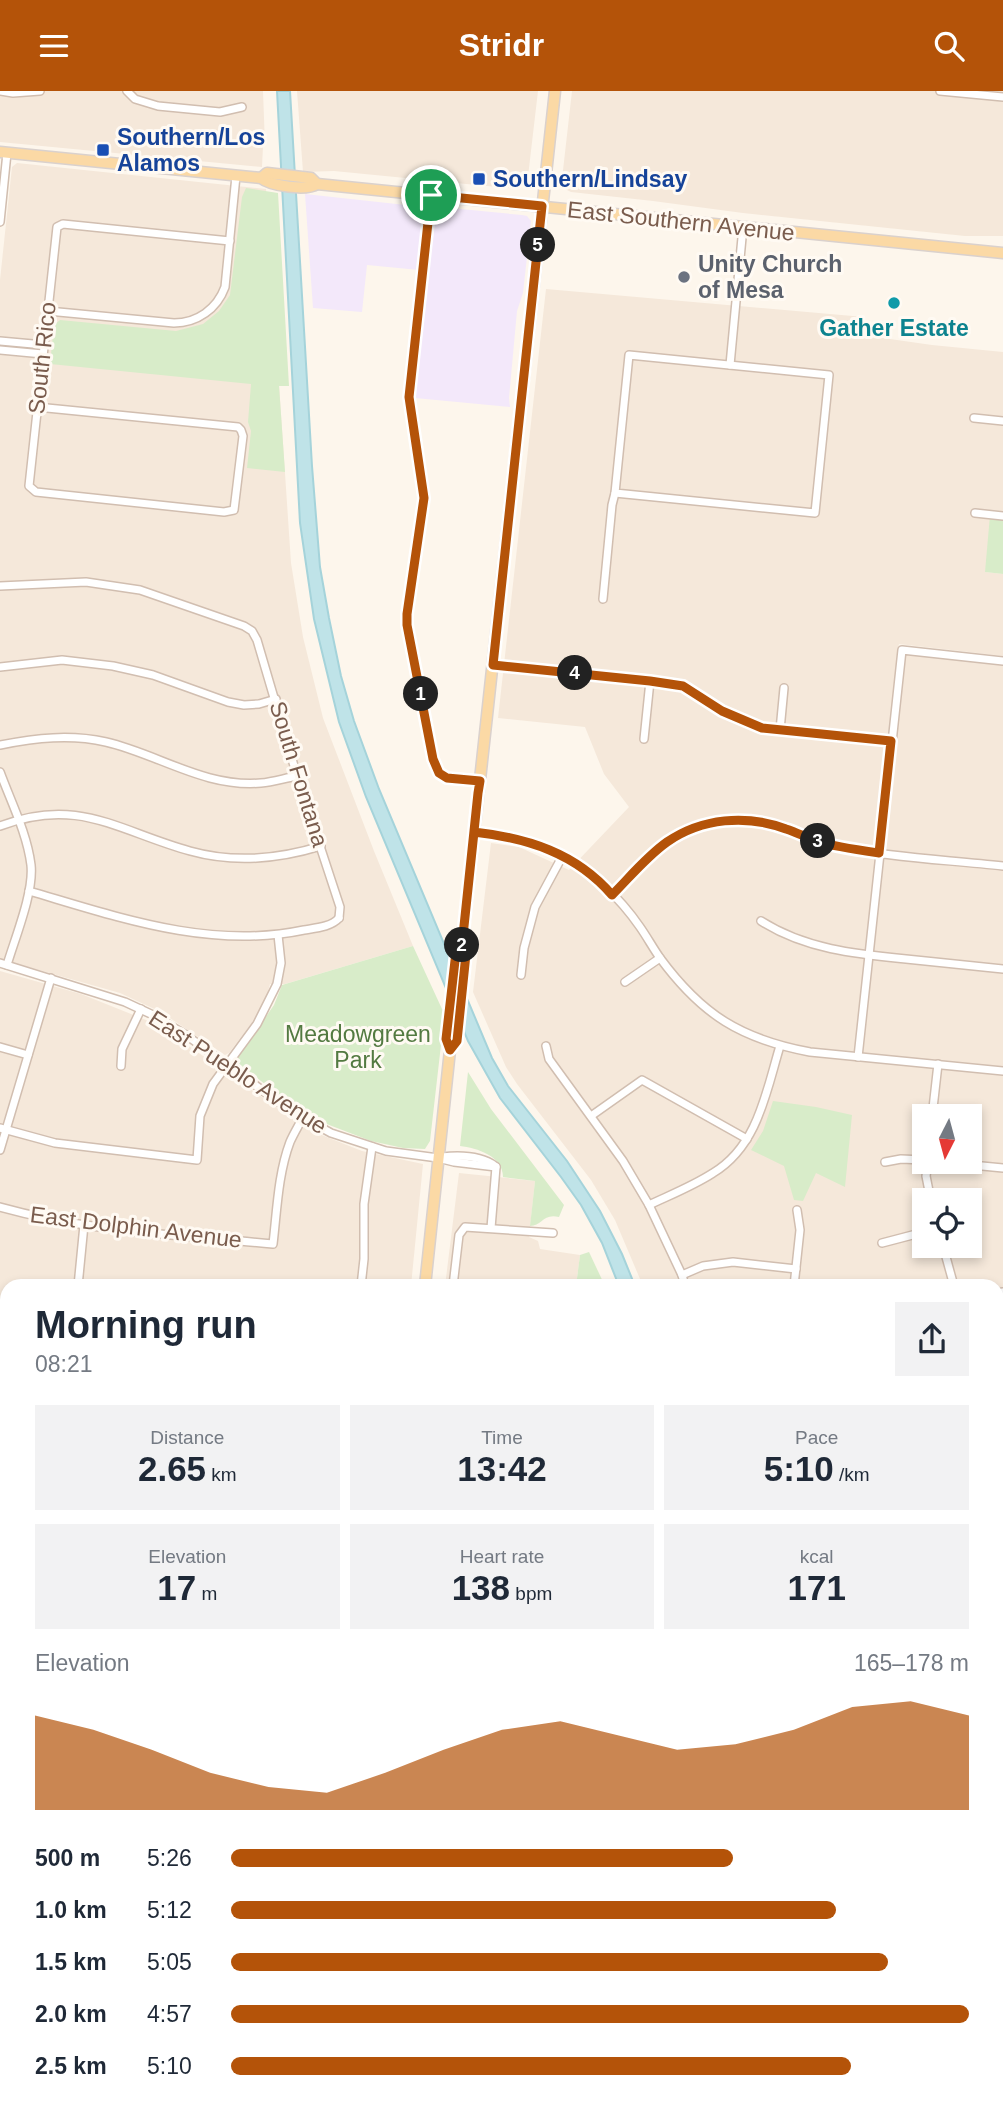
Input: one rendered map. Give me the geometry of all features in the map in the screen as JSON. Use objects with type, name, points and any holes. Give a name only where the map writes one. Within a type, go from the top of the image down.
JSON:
[{"type":"main road","points":[[450,1050],[457,1041],[466,954],[462,945],[555,91]]},
{"type":"main road","name":"East Southern Avenue","points":[[4,152],[261,178],[267,183],[282,180],[298,182],[311,188],[317,184],[1003,253]]},
{"type":"main road","points":[[426,1279],[450,1050],[446,1039],[456,952],[462,945]]},
{"type":"street","points":[[0,91],[40,91]]},
{"type":"street","points":[[127,91],[133,102],[158,106],[220,112],[242,107]]},
{"type":"street","points":[[940,91],[1003,97]]},
{"type":"street","points":[[0,222],[4,152]]},
{"type":"street","points":[[48,311],[174,323],[191,321],[205,314],[217,302],[225,287],[236,176]]},
{"type":"street","points":[[431,195],[409,397],[424,498],[407,625],[433,759],[439,773],[447,778],[480,781]]},
{"type":"street","name":"South Rico","points":[[37,407],[236,426],[242,430],[243,436],[234,510],[224,512],[36,492],[30,488],[37,407],[57,227],[63,224],[230,241]]},
{"type":"street","points":[[730,365],[743,227]]},
{"type":"street","points":[[0,341],[43,350]]},
{"type":"street","points":[[0,350],[43,350]]},
{"type":"street","points":[[603,599],[629,355],[829,375],[815,513],[615,493]]},
{"type":"street","points":[[974,418],[1003,421]]},
{"type":"street","points":[[975,513],[1003,516]]},
{"type":"street","name":"South Fontana","points":[[0,586],[86,582],[140,590],[252,631],[276,699],[343,919],[278,935]]},
{"type":"street","points":[[859,1057],[902,650],[1003,661]]},
{"type":"street","points":[[0,667],[62,660],[113,666],[153,675],[228,702],[244,705],[276,699]]},
{"type":"street","points":[[493,665],[683,686],[722,711],[762,728],[891,741]]},
{"type":"street","points":[[644,739],[650,681]]},
{"type":"street","points":[[780,730],[784,688]]},
{"type":"street","points":[[0,745],[54,736],[79,737],[108,742],[221,781],[260,783],[298,776]]},
{"type":"street","points":[[0,772],[18,819],[31,866],[29,891],[4,964]]},
{"type":"street","points":[[0,826],[41,814],[68,813],[97,818],[190,851],[244,859],[300,852],[321,846]]},
{"type":"street","points":[[612,895],[666,843],[702,825],[727,820],[756,821],[823,843],[879,853],[1003,866]]},
{"type":"street","points":[[474,832],[521,839],[563,855],[588,872],[639,925],[660,958],[686,989],[734,1029],[780,1046],[859,1057],[1003,1071]]},
{"type":"street","points":[[522,975],[524,948],[531,917],[563,855]]},
{"type":"street","points":[[3,1129],[55,1143],[197,1160],[200,1116],[213,1084],[257,1024],[277,985],[281,963],[278,935],[211,936],[151,927],[29,891]]},
{"type":"street","points":[[761,921],[780,933],[817,946],[868,955],[1003,969]]},
{"type":"street","points":[[625,982],[660,958]]},
{"type":"street","name":"East Pueblo Avenue","points":[[4,964],[141,1009],[175,1027],[303,1117],[331,1133],[372,1147],[408,1155],[482,1159],[496,1167],[491,1228]]},
{"type":"street","points":[[0,1150],[3,1129],[51,978]]},
{"type":"street","points":[[121,1066],[122,1049],[141,1009]]},
{"type":"street","points":[[546,1046],[549,1059],[622,1161],[649,1205],[683,1279]]},
{"type":"street","points":[[649,1205],[714,1173],[733,1158],[747,1139],[762,1108],[780,1046]]},
{"type":"street","points":[[0,1047],[28,1055]]},
{"type":"street","points":[[934,1104],[938,1065]]},
{"type":"street","points":[[591,1116],[642,1080],[747,1139]]},
{"type":"street","name":"East Dolphin Avenue","points":[[0,1207],[31,1216],[84,1225],[273,1244],[280,1181],[290,1142],[303,1117]]},
{"type":"street","points":[[362,1279],[364,1204],[372,1147]]},
{"type":"street","points":[[885,1162],[912,1160]]},
{"type":"street","points":[[982,1166],[1003,1168]]},
{"type":"street","points":[[795,1279],[800,1230],[797,1210]]},
{"type":"street","points":[[79,1279],[84,1225]]},
{"type":"street","points":[[454,1279],[462,1229],[470,1226],[553,1233]]},
{"type":"street","points":[[882,1243],[912,1235]]},
{"type":"street","points":[[946,1258],[952,1279]]},
{"type":"street","points":[[682,1275],[703,1266],[733,1262],[796,1269]]},
{"type":"shaded area","points":[[0,91],[263,91],[265,145],[262,167],[0,142]]},
{"type":"shaded area","points":[[297,91],[538,91],[527,185],[518,189],[334,171],[303,172]]},
{"type":"shaded area","points":[[572,91],[1003,91],[1003,236],[965,236],[571,192],[565,189],[562,179]]},
{"type":"shaded area","points":[[17,163],[266,189],[291,563],[303,637],[323,718],[413,946],[285,984],[270,984],[266,999],[251,1024],[225,1055],[161,1012],[120,993],[0,959],[0,280],[12,167]]},
{"type":"shaded area","points":[[305,194],[424,207],[419,270],[367,265],[362,312],[313,308]]},
{"type":"shaded area","points":[[440,207],[522,215],[531,221],[523,293],[517,311],[510,407],[415,398],[435,212]]},
{"type":"shaded area","points":[[546,289],[864,317],[862,335],[1003,352],[1003,516],[985,572],[1003,574],[1003,656],[899,644],[897,653],[1003,665],[1003,1279],[640,1279],[615,1220],[591,1180],[506,1067],[473,992],[491,843],[519,847],[569,870],[629,807],[604,774],[585,727],[498,718]]},
{"type":"shaded area","points":[[0,971],[81,994],[146,1020],[183,1042],[309,1130],[362,1151],[423,1164],[412,1279],[0,1279]]},
{"type":"shaded area","points":[[459,1173],[535,1181],[529,1237],[538,1241],[540,1249],[580,1255],[577,1279],[446,1279]]},
{"type":"green space","points":[[246,188],[278,193],[289,386],[279,386],[285,472],[247,468],[251,431],[248,422],[251,384],[50,364],[54,325],[60,320],[176,331],[203,324],[219,311],[230,295],[242,197]]},
{"type":"green space","points":[[990,515],[1003,516],[1003,574],[985,572]]},
{"type":"green space","name":"Meadowgreen Park","points":[[413,946],[442,1009],[445,1010],[430,1141],[425,1149],[403,1148],[371,1141],[324,1123],[280,1096],[238,1063],[238,1057],[274,1005],[282,985]]},
{"type":"green space","points":[[468,1072],[491,1109],[564,1205],[559,1217],[549,1217],[530,1226],[535,1181],[503,1177],[494,1158],[481,1151],[460,1146]]},
{"type":"green space","points":[[773,1101],[852,1115],[845,1187],[816,1173],[803,1201],[794,1200],[784,1166],[751,1150],[763,1131]]},
{"type":"green space","points":[[589,1252],[602,1279],[577,1279],[580,1255]]},
{"type":"water","points":[[277,91],[290,91],[320,567],[341,676],[354,721],[379,789],[492,1058],[508,1086],[567,1161],[600,1211],[632,1279],[616,1279],[602,1243],[581,1205],[500,1098],[468,1041],[366,797],[339,722],[314,619],[300,523]]},
{"type":"place","name":"Southern/Los Alamos","points":[[103,150]]},
{"type":"place","name":"Southern/Lindsay","points":[[479,179]]},
{"type":"place","name":"Unity Church of Mesa","points":[[684,277]]},
{"type":"place","name":"Gather Estate","points":[[894,303]]},
{"type":"route","points":[[431,195],[409,397],[424,498],[407,625],[433,759],[439,773],[447,778],[480,781],[478,793],[462,945],[456,952],[446,1039],[450,1050],[457,1041],[466,954],[462,945],[474,832],[521,839],[563,855],[587,871],[612,895],[666,843],[702,825],[727,820],[756,821],[841,848],[879,853],[891,741],[762,728],[722,711],[683,686],[493,665],[542,206],[431,195]]}]
